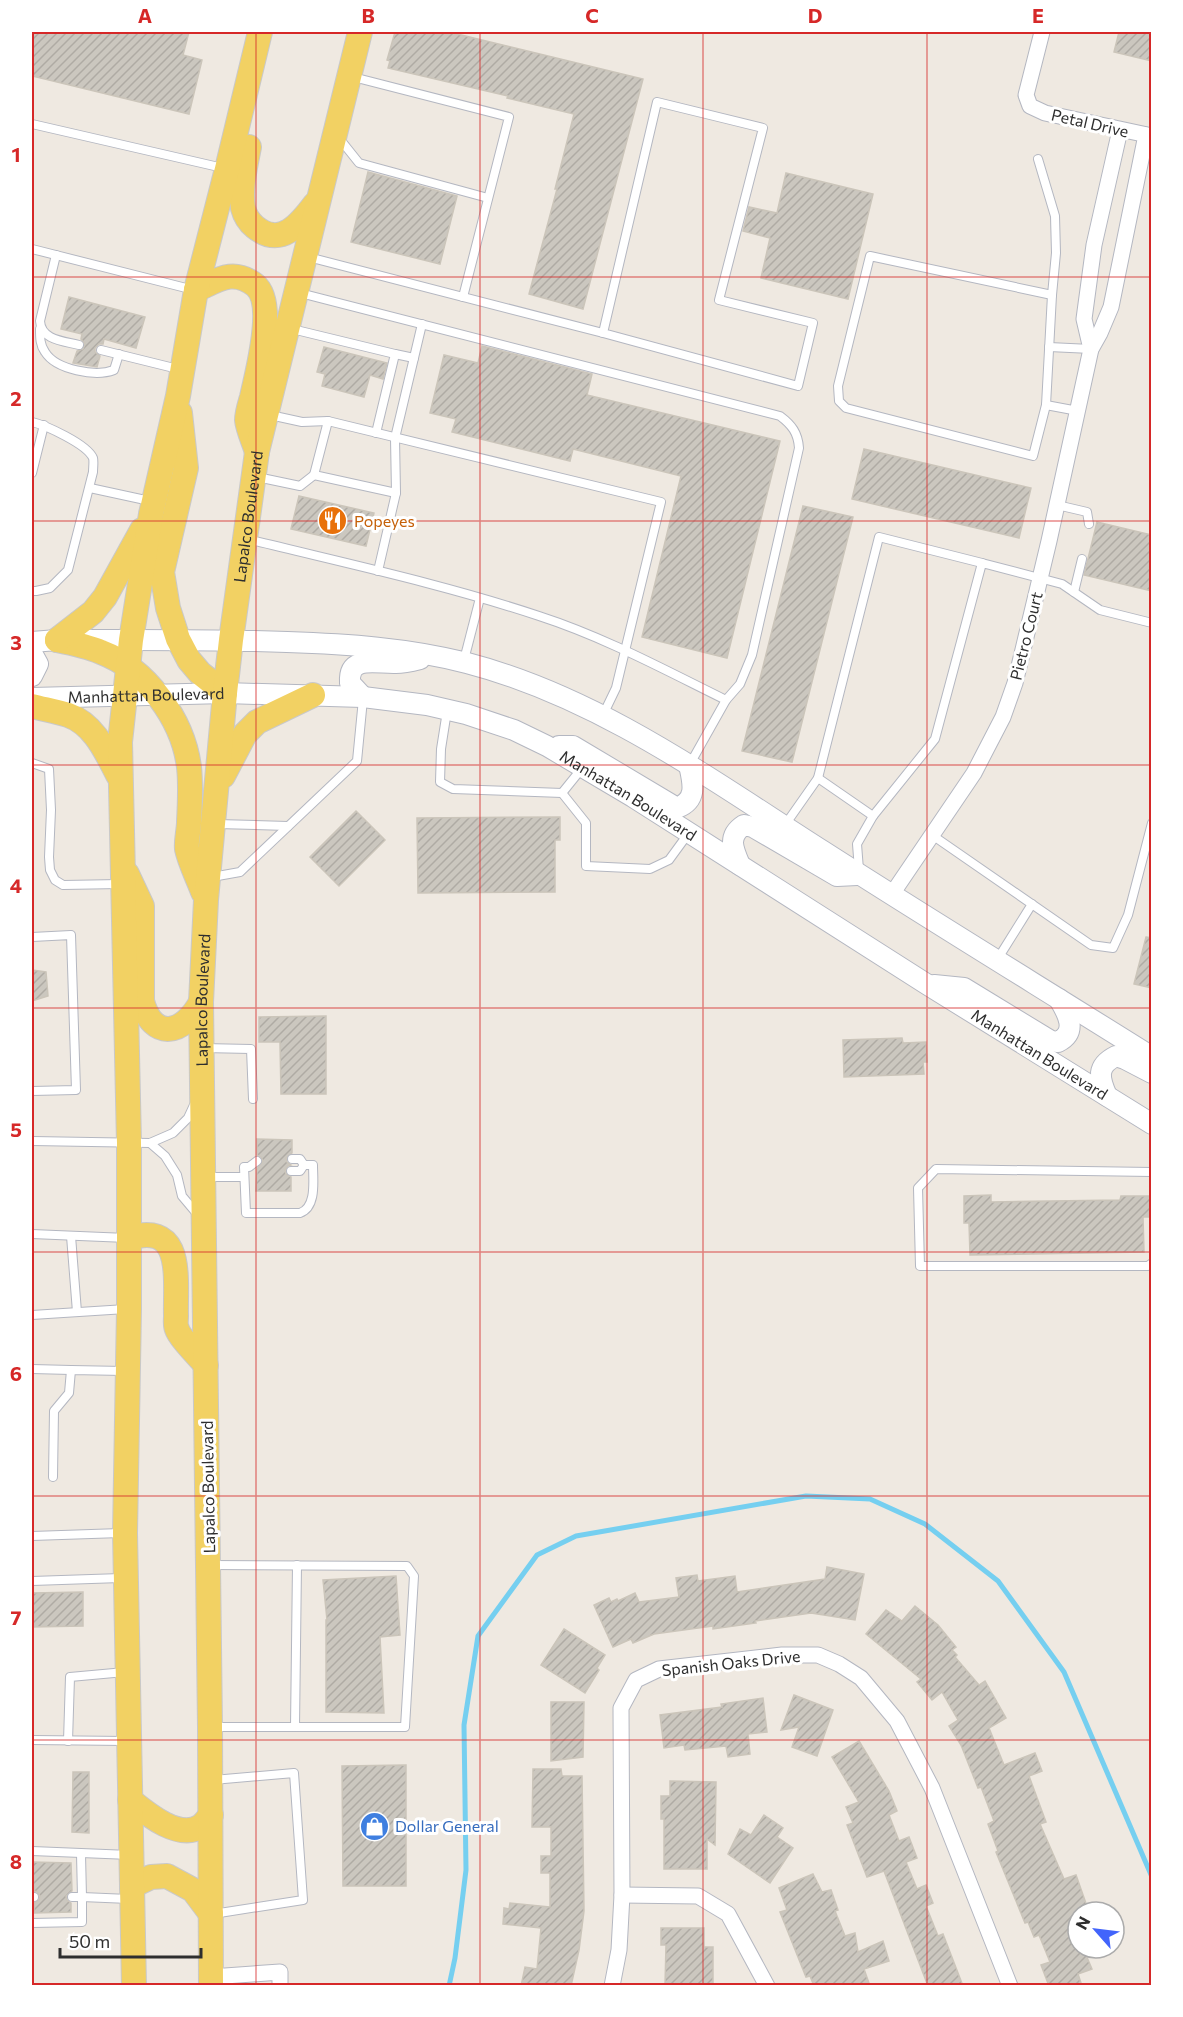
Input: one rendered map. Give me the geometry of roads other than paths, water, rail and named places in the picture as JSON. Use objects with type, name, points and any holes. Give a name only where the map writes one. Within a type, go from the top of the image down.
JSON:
[{"type":"main road","name":"Lapalco Boulevard","points":[[211,1981],[211,1780],[201,1002],[207,889],[231,640],[257,452],[360,32]]},
{"type":"main road","points":[[134,1986],[125,1533],[129,1238],[139,1143],[123,874],[120,742],[131,640],[152,508],[178,396],[196,290],[258,41]]},
{"type":"main road","points":[[258,41],[259,101],[243,176],[243,208],[249,222],[261,232],[275,236],[288,232],[301,223],[318,201]]},
{"type":"main road","points":[[196,290],[225,277],[236,275],[248,280],[261,290],[265,327],[247,420],[257,452]]},
{"type":"main road","points":[[178,396],[186,468],[162,572],[168,609],[178,639],[194,666],[225,693]]},
{"type":"main road","points":[[57,640],[93,612],[105,597],[152,508]]},
{"type":"main road","points":[[57,640],[103,652],[128,666],[143,678],[157,695],[183,741],[191,794],[187,848],[207,889]]},
{"type":"main road","points":[[216,792],[245,734],[257,722],[313,695]]},
{"type":"main road","points":[[32,706],[70,716],[83,724],[97,736],[119,777]]},
{"type":"main road","points":[[123,874],[142,906],[142,1001],[145,1014],[153,1024],[166,1030],[177,1028],[195,1014],[201,1002]]},
{"type":"main road","points":[[129,1238],[146,1234],[154,1235],[166,1241],[174,1254],[177,1330],[206,1365]]},
{"type":"main road","points":[[130,1800],[157,1822],[175,1828],[190,1830],[201,1826],[211,1815]]},
{"type":"main road","points":[[132,1893],[151,1877],[167,1876],[193,1890],[211,1914]]},
{"type":"street","name":"Petal Drive","points":[[1042,32],[1026,94],[1030,106],[1045,113],[1149,136]]},
{"type":"street","name":"Pietro Court","points":[[1092,349],[1084,319],[1094,245],[1120,130]]},
{"type":"street","name":"Pietro Court","points":[[892,894],[975,773],[1004,717],[1015,683],[1092,349],[1111,307],[1149,136]]},
{"type":"street","points":[[32,642],[178,639],[383,648],[464,662],[519,679],[571,700],[689,765],[1152,1057]]},
{"type":"street","points":[[32,653],[38,664],[32,676]]},
{"type":"street","points":[[363,697],[350,683],[350,675],[356,666],[367,661],[397,664],[435,656]]},
{"type":"street","name":"Manhattan Boulevard","points":[[32,698],[225,693],[363,697],[426,705],[514,730],[547,746],[689,832],[928,985],[1152,1124]]},
{"type":"street","points":[[547,746],[573,746],[677,808],[689,801],[693,794],[694,787],[689,765]]},
{"type":"street","points":[[740,865],[732,845],[734,834],[744,825],[753,827],[837,876],[859,874]]},
{"type":"street","points":[[928,985],[964,988],[1051,1041],[1058,1042],[1065,1039],[1070,1032],[1068,1015],[1059,999]]},
{"type":"street","points":[[1107,1096],[1101,1082],[1101,1073],[1109,1059],[1116,1056],[1152,1073]]},
{"type":"street","name":"Spanish Oaks Drive","points":[[612,1986],[619,1950],[622,1895],[621,1708],[636,1680],[659,1669],[782,1655],[819,1655],[839,1664],[861,1678],[897,1721],[932,1788],[1010,1986]]},
{"type":"street","points":[[622,1895],[698,1896],[728,1914],[767,1986]]},
{"type":"street","points":[[211,1981],[280,1972],[280,1986]]},
{"type":"lane","points":[[349,76],[509,117],[463,297]]},
{"type":"lane","points":[[304,256],[798,386],[813,323],[719,300],[763,128],[657,102],[603,333]]},
{"type":"lane","points":[[32,124],[227,169]]},
{"type":"lane","points":[[334,132],[359,163],[488,198]]},
{"type":"lane","points":[[1038,159],[1055,216],[1056,253],[1046,405],[1033,456],[846,408],[839,400],[838,386],[870,256],[1052,295]]},
{"type":"lane","points":[[32,249],[196,290]]},
{"type":"lane","points":[[56,255],[40,321],[40,342],[45,353],[55,363],[85,372],[104,374],[114,370],[119,354]]},
{"type":"lane","points":[[296,292],[780,416],[791,425],[798,437],[799,448],[752,655],[740,684],[726,700],[689,765]]},
{"type":"lane","points":[[378,571],[396,493],[396,438],[422,324]]},
{"type":"lane","points":[[287,328],[414,358]]},
{"type":"lane","points":[[40,329],[47,336],[79,345]]},
{"type":"lane","points":[[1049,347],[1092,349]]},
{"type":"lane","points":[[101,350],[182,370]]},
{"type":"lane","points":[[376,433],[395,354]]},
{"type":"lane","points":[[1046,405],[1078,411]]},
{"type":"lane","points":[[266,414],[302,422],[328,421],[661,502],[616,688],[602,716]]},
{"type":"lane","points":[[253,477],[300,486],[314,475],[328,421]]},
{"type":"lane","points":[[32,422],[44,425],[85,449],[93,458],[90,488],[68,570],[50,588],[32,591]]},
{"type":"lane","points":[[32,472],[44,425]]},
{"type":"lane","points":[[314,475],[396,493]]},
{"type":"lane","points":[[90,488],[152,508]]},
{"type":"lane","points":[[1057,505],[1087,512],[1089,524]]},
{"type":"lane","points":[[784,826],[818,778],[879,537],[1040,577],[1062,584],[1100,610],[1152,623]]},
{"type":"lane","points":[[244,539],[378,571],[540,616],[626,650],[726,700]]},
{"type":"lane","points":[[1074,592],[1082,559]]},
{"type":"lane","points":[[859,874],[857,844],[873,816],[935,740],[982,563]]},
{"type":"lane","points":[[464,662],[480,598]]},
{"type":"lane","points":[[207,889],[240,872],[357,761],[363,697]]},
{"type":"lane","points":[[447,710],[441,749],[441,782],[453,789],[562,793],[586,823],[586,866],[650,869],[669,860],[689,832]]},
{"type":"lane","points":[[32,764],[49,769],[51,810],[49,857],[50,870],[55,880],[63,885],[123,874]]},
{"type":"lane","points":[[562,793],[583,767]]},
{"type":"lane","points":[[818,778],[873,816]]},
{"type":"lane","points":[[932,835],[1091,945],[1113,948],[1128,915],[1152,823]]},
{"type":"lane","points":[[213,824],[288,826]]},
{"type":"lane","points":[[997,960],[1032,904]]},
{"type":"lane","points":[[32,937],[71,935],[75,1090],[32,1091]]},
{"type":"lane","points":[[202,1048],[251,1049],[253,1099]]},
{"type":"lane","points":[[32,1141],[139,1143],[173,1133],[188,1118],[202,1089]]},
{"type":"lane","points":[[139,1143],[165,1156],[177,1175],[182,1196],[204,1224]]},
{"type":"lane","points":[[292,1159],[300,1159],[304,1165]]},
{"type":"lane","points":[[257,1161],[253,1169],[244,1167],[246,1213],[300,1213],[307,1208],[312,1196],[313,1165],[304,1165]]},
{"type":"lane","points":[[291,1171],[300,1171],[304,1165]]},
{"type":"lane","points":[[1152,1172],[936,1169],[918,1188],[920,1266],[1148,1266],[1152,1263]]},
{"type":"lane","points":[[204,1177],[244,1177]]},
{"type":"lane","points":[[32,1234],[129,1238]]},
{"type":"lane","points":[[71,1236],[77,1312]]},
{"type":"lane","points":[[32,1315],[129,1309]]},
{"type":"lane","points":[[32,1369],[128,1371]]},
{"type":"lane","points":[[53,1477],[54,1411],[69,1393],[71,1370]]},
{"type":"lane","points":[[32,1536],[125,1533]]},
{"type":"lane","points":[[208,1565],[407,1566],[414,1576],[405,1727],[210,1727]]},
{"type":"lane","points":[[295,1727],[297,1565]]},
{"type":"lane","points":[[32,1581],[126,1578]]},
{"type":"lane","points":[[68,1741],[70,1677],[128,1672]]},
{"type":"lane","points":[[32,1740],[129,1741]]},
{"type":"lane","points":[[211,1780],[294,1773],[303,1900],[211,1914]]},
{"type":"lane","points":[[32,1851],[131,1856]]},
{"type":"lane","points":[[32,1923],[82,1922],[81,1854]]},
{"type":"lane","points":[[72,1897],[132,1893]]},
{"type":"waterway","points":[[449,1986],[455,1958],[466,1870],[464,1725],[478,1636],[537,1555],[576,1536],[806,1496],[870,1499],[925,1524],[998,1581],[1064,1672],[1152,1877]]},
{"type":"place","name":"Popeyes","points":[[333,521]]},
{"type":"place","name":"Dollar General","points":[[374,1826]]}]
